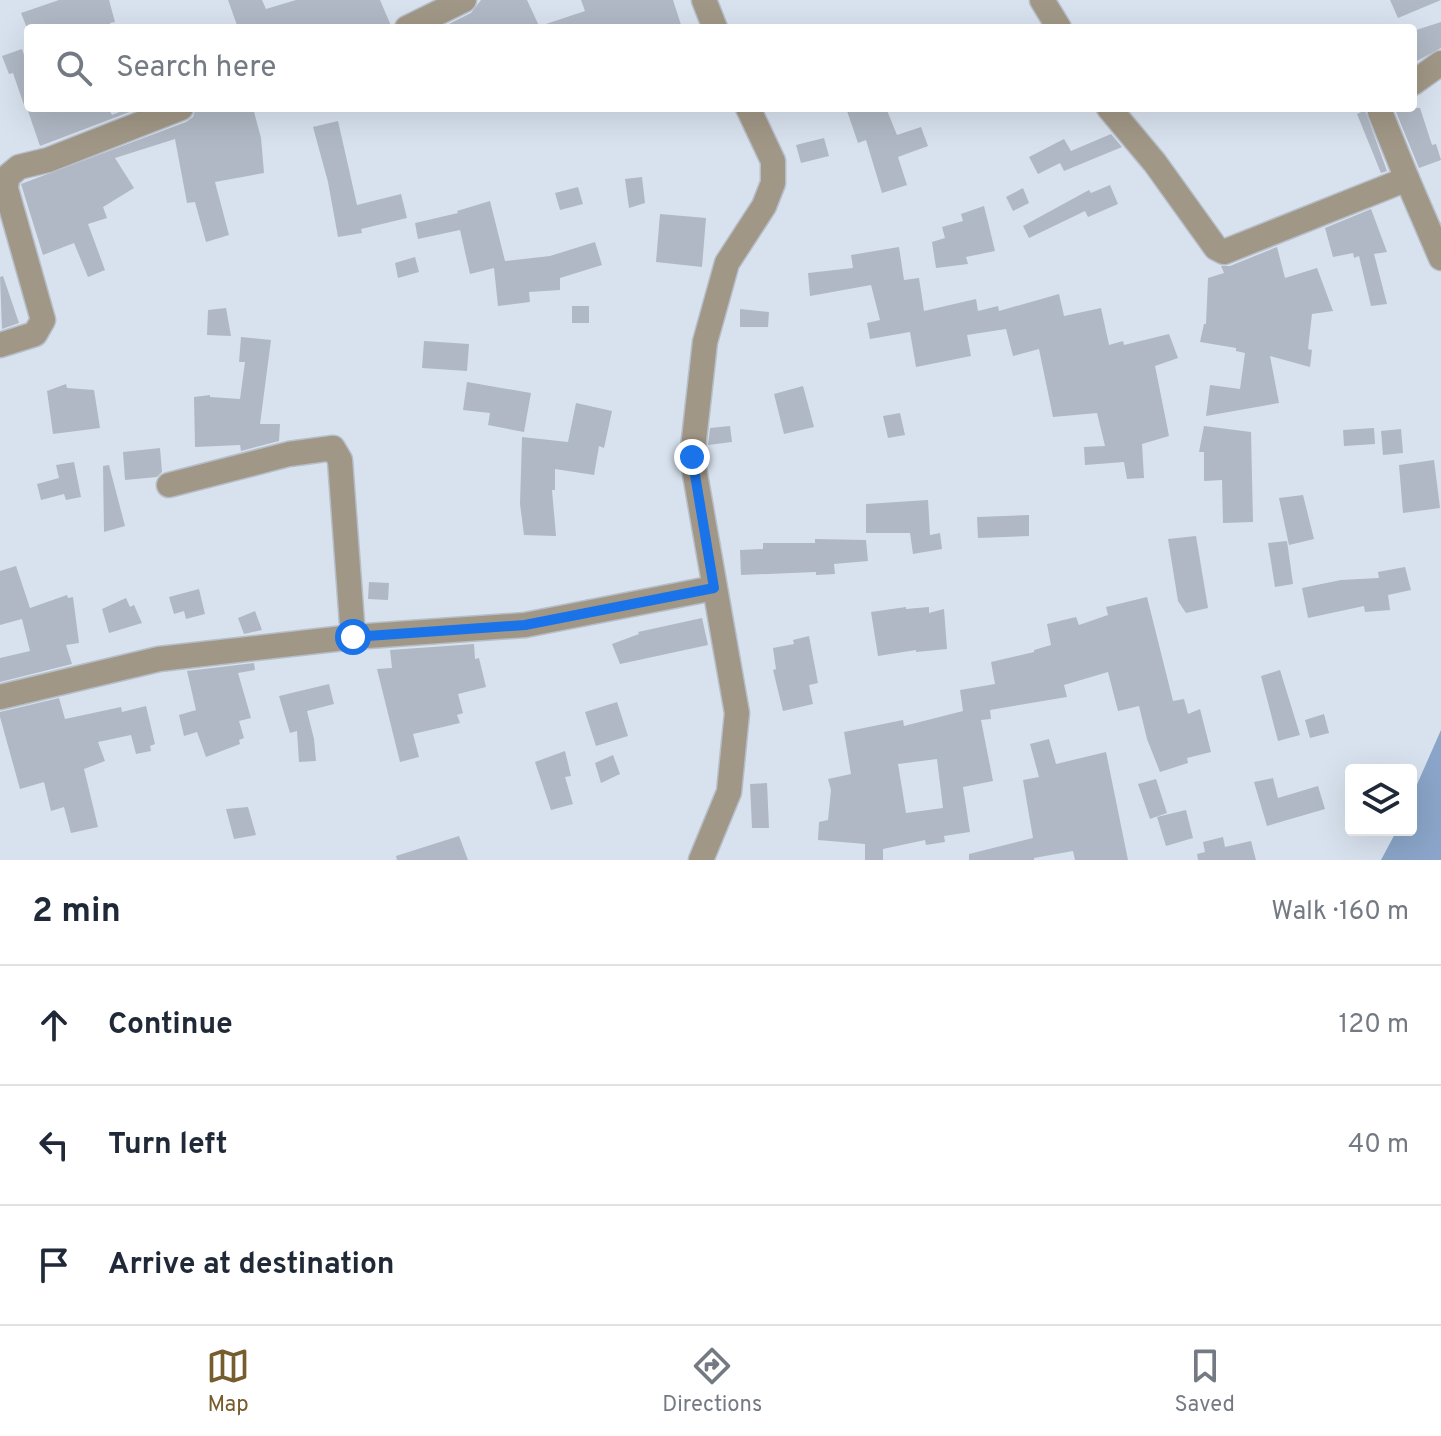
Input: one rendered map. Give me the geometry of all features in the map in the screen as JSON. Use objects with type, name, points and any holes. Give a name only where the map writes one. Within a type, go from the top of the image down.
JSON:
[{"type":"street","points":[[415,24],[464,0]]},
{"type":"street","points":[[704,0],[713,24]]},
{"type":"street","points":[[1042,0],[1057,24]]},
{"type":"street","points":[[1417,80],[1441,63]]},
{"type":"street","points":[[0,345],[35,334],[43,320],[6,189],[7,177],[19,167],[48,160],[171,112]]},
{"type":"street","points":[[701,860],[729,792],[737,713],[692,457],[705,342],[727,263],[764,206],[773,183],[773,161],[750,112]]},
{"type":"street","points":[[1112,112],[1155,163],[1216,248],[1224,252],[1407,179]]},
{"type":"street","points":[[1380,112],[1441,258]]},
{"type":"street","points":[[169,485],[289,454],[333,448],[340,460],[353,637]]},
{"type":"street","points":[[0,697],[159,659],[353,637],[525,625],[714,588]]},
{"type":"water","points":[[1441,730],[1441,860],[1381,860],[1394,836],[1417,836],[1417,784]]},
{"type":"building","points":[[59,0],[109,0],[115,22],[25,24],[21,13]]},
{"type":"building","points":[[228,0],[262,0],[266,9],[296,0],[380,0],[390,24],[237,24]]},
{"type":"building","points":[[481,0],[527,0],[538,24],[449,24],[471,13]]},
{"type":"building","points":[[581,0],[673,0],[681,24],[546,24],[585,11]]},
{"type":"building","points":[[1390,0],[1441,0],[1398,18]]},
{"type":"building","points":[[1441,22],[1441,48],[1417,61],[1417,30]]},
{"type":"building","points":[[22,49],[24,105],[13,73],[9,74],[2,56]]},
{"type":"building","points":[[1420,108],[1432,145],[1436,144],[1441,160],[1419,168],[1396,112],[1417,112]]},
{"type":"building","points":[[28,112],[110,112],[112,115],[129,112],[40,146]]},
{"type":"building","points":[[195,112],[254,112],[261,138],[264,173],[215,182],[229,235],[206,242],[195,202],[187,203],[175,139],[115,158],[134,188],[103,207],[107,218],[88,224],[105,270],[88,277],[74,243],[43,255],[21,184],[193,117]]},
{"type":"building","points":[[847,112],[888,112],[897,135],[921,127],[928,146],[898,157],[907,185],[882,193],[866,140],[858,143]]},
{"type":"building","points":[[1366,112],[1387,171],[1381,173],[1357,114]]},
{"type":"building","points":[[338,121],[357,205],[401,194],[407,218],[361,229],[362,233],[338,237],[328,182],[313,127]]},
{"type":"building","points":[[1111,134],[1122,147],[1064,171],[1060,163],[1038,174],[1029,157],[1064,139],[1071,151]]},
{"type":"building","points":[[824,138],[829,156],[801,163],[796,145]]},
{"type":"building","points":[[642,177],[645,203],[629,208],[625,179]]},
{"type":"building","points":[[1110,185],[1118,204],[1088,217],[1085,211],[1029,238],[1023,226],[1089,190],[1091,193]]},
{"type":"building","points":[[578,187],[583,204],[560,210],[555,193]]},
{"type":"building","points":[[1023,188],[1029,203],[1013,211],[1006,197]]},
{"type":"building","points":[[490,201],[505,261],[550,256],[595,242],[602,265],[560,278],[560,290],[529,292],[530,302],[498,306],[494,268],[470,274],[460,230],[418,239],[415,223],[458,213]]},
{"type":"building","points":[[984,206],[995,251],[966,257],[968,264],[936,268],[932,242],[945,238],[942,227],[963,221],[961,214]]},
{"type":"building","points":[[1371,209],[1387,252],[1374,254],[1387,304],[1371,306],[1359,256],[1354,258],[1353,253],[1333,257],[1325,228]]},
{"type":"building","points":[[660,214],[706,218],[702,267],[656,262]]},
{"type":"building","points":[[899,247],[904,280],[919,278],[924,311],[976,299],[978,311],[998,306],[999,311],[1059,294],[1064,316],[1101,308],[1109,345],[1123,341],[1124,345],[1169,334],[1178,358],[1155,366],[1169,436],[1142,444],[1144,478],[1127,479],[1124,462],[1085,465],[1084,447],[1105,446],[1097,413],[1053,417],[1039,349],[1013,356],[1006,329],[967,335],[971,356],[916,367],[910,332],[870,339],[867,323],[880,320],[871,285],[810,296],[808,273],[853,268],[851,255]]},
{"type":"building","points":[[1277,247],[1285,278],[1317,268],[1333,311],[1312,314],[1308,349],[1312,350],[1310,367],[1270,356],[1279,403],[1206,416],[1210,385],[1240,389],[1245,353],[1236,351],[1236,348],[1200,342],[1206,324],[1208,278],[1224,273],[1221,266],[1230,266]]},
{"type":"building","points":[[415,257],[419,272],[398,278],[395,263]]},
{"type":"building","points":[[3,276],[19,323],[2,329],[0,277]]},
{"type":"building","points":[[572,306],[589,306],[589,323],[572,323]]},
{"type":"building","points":[[226,308],[231,336],[207,335],[208,310]]},
{"type":"building","points":[[740,309],[769,312],[768,327],[740,327]]},
{"type":"building","points":[[241,337],[271,340],[260,424],[280,424],[279,441],[241,451],[240,445],[195,447],[194,397],[210,395],[240,399],[245,362],[239,362]]},
{"type":"building","points":[[424,341],[469,344],[467,371],[422,368]]},
{"type":"building","points":[[467,382],[531,393],[524,432],[488,425],[490,413],[463,410]]},
{"type":"building","points":[[66,384],[67,388],[94,390],[100,428],[53,434],[47,391]]},
{"type":"building","points":[[803,386],[814,427],[784,434],[774,394]]},
{"type":"building","points":[[576,403],[612,411],[604,448],[599,446],[594,475],[555,469],[555,490],[552,490],[556,536],[524,535],[520,504],[522,437],[568,442]]},
{"type":"building","points":[[900,413],[905,435],[888,438],[883,416]]},
{"type":"building","points":[[730,426],[732,442],[708,445],[710,428]]},
{"type":"building","points":[[1204,426],[1251,432],[1253,522],[1223,523],[1222,480],[1204,481],[1204,452],[1199,452]]},
{"type":"building","points":[[1374,428],[1375,444],[1344,446],[1343,430]]},
{"type":"building","points":[[1401,429],[1403,453],[1383,455],[1381,431]]},
{"type":"building","points":[[160,448],[162,472],[157,477],[125,480],[123,452]]},
{"type":"building","points":[[1434,460],[1440,508],[1403,513],[1399,465]]},
{"type":"building","points":[[74,462],[81,497],[66,500],[64,494],[41,500],[37,484],[59,478],[56,465]]},
{"type":"building","points":[[109,465],[125,526],[104,532],[103,466]]},
{"type":"building","points":[[1303,495],[1314,539],[1289,545],[1279,498]]},
{"type":"building","points":[[928,500],[930,535],[940,533],[942,549],[913,554],[910,533],[866,533],[866,504]]},
{"type":"building","points":[[1029,515],[1029,536],[978,538],[977,517]]},
{"type":"building","points":[[1196,536],[1208,608],[1186,613],[1178,601],[1168,539]]},
{"type":"building","points":[[815,539],[866,540],[868,561],[834,564],[835,574],[741,575],[740,550],[763,549],[763,543],[815,543]]},
{"type":"building","points":[[1287,541],[1293,584],[1275,587],[1268,543]]},
{"type":"building","points":[[16,566],[30,608],[67,595],[68,598],[73,597],[79,643],[66,645],[72,664],[0,682],[0,658],[30,651],[22,619],[0,625],[0,571]]},
{"type":"building","points":[[1405,567],[1411,590],[1388,595],[1390,610],[1365,612],[1364,606],[1308,618],[1302,588],[1341,580],[1379,578],[1378,572]]},
{"type":"building","points":[[369,582],[389,583],[388,600],[368,599]]},
{"type":"building","points":[[199,589],[205,614],[186,619],[184,611],[174,614],[169,597]]},
{"type":"building","points":[[1147,597],[1173,701],[1184,699],[1188,714],[1200,709],[1211,752],[1187,758],[1188,763],[1160,772],[1139,706],[1118,711],[1108,672],[1064,685],[1067,697],[990,710],[991,719],[981,720],[993,781],[963,787],[970,832],[944,836],[945,842],[926,845],[925,840],[883,849],[883,860],[865,860],[865,844],[818,840],[819,822],[828,820],[831,790],[828,779],[851,774],[844,732],[903,720],[904,726],[963,711],[960,690],[995,684],[991,662],[1051,645],[1047,624],[1076,617],[1079,625],[1108,615],[1106,607]],"holes":[[[937,759],[943,808],[906,813],[898,764]]]},
{"type":"building","points":[[126,598],[130,607],[134,605],[142,623],[109,633],[102,609]]},
{"type":"building","points":[[929,607],[929,613],[944,609],[947,649],[878,656],[871,612]]},
{"type":"building","points":[[255,611],[262,630],[244,634],[238,618]]},
{"type":"building","points":[[702,618],[708,645],[620,664],[612,644],[638,632]]},
{"type":"building","points":[[809,636],[818,683],[809,685],[813,704],[783,711],[773,670],[776,669],[773,648],[794,644],[793,640]]},
{"type":"building","points":[[474,644],[475,659],[479,658],[486,687],[458,694],[463,713],[457,715],[460,723],[413,734],[419,757],[400,762],[377,669],[392,668],[390,650]]},
{"type":"building","points":[[254,663],[255,670],[238,673],[251,718],[239,721],[244,738],[239,740],[240,744],[206,757],[197,732],[184,736],[179,715],[196,710],[187,671]]},
{"type":"building","points":[[1280,670],[1300,735],[1278,741],[1261,676]]},
{"type":"building","points":[[329,684],[334,704],[307,711],[316,761],[299,762],[297,731],[290,733],[279,696]]},
{"type":"building","points":[[59,698],[65,719],[121,707],[122,712],[146,706],[155,744],[150,746],[151,751],[136,754],[131,735],[98,742],[105,761],[84,769],[98,827],[71,833],[64,807],[51,811],[44,782],[20,789],[0,717],[0,712]]},
{"type":"building","points":[[617,702],[628,736],[596,746],[585,712]]},
{"type":"building","points":[[1324,714],[1329,733],[1310,738],[1305,720]]},
{"type":"building","points":[[1049,739],[1056,764],[1106,752],[1128,860],[1075,860],[1073,851],[1034,860],[969,860],[969,854],[1033,838],[1023,780],[1039,777],[1030,744]]},
{"type":"building","points":[[565,751],[571,776],[565,777],[573,804],[551,810],[535,762]]},
{"type":"building","points":[[613,755],[620,774],[601,783],[595,763]]},
{"type":"building","points":[[1273,778],[1278,798],[1318,786],[1325,809],[1267,826],[1254,782]]},
{"type":"building","points":[[1156,779],[1167,813],[1150,819],[1138,784]]},
{"type":"building","points":[[767,783],[769,828],[752,828],[750,784]]},
{"type":"building","points":[[248,807],[256,835],[234,839],[226,809]]},
{"type":"building","points":[[1186,810],[1193,838],[1166,846],[1157,817]]},
{"type":"building","points":[[459,836],[468,860],[397,860],[396,856]]},
{"type":"building","points":[[1223,837],[1225,847],[1251,841],[1256,860],[1198,860],[1197,854],[1205,852],[1203,842]]},
{"type":"route","points":[[353,637],[525,625],[714,588],[692,457]]}]
